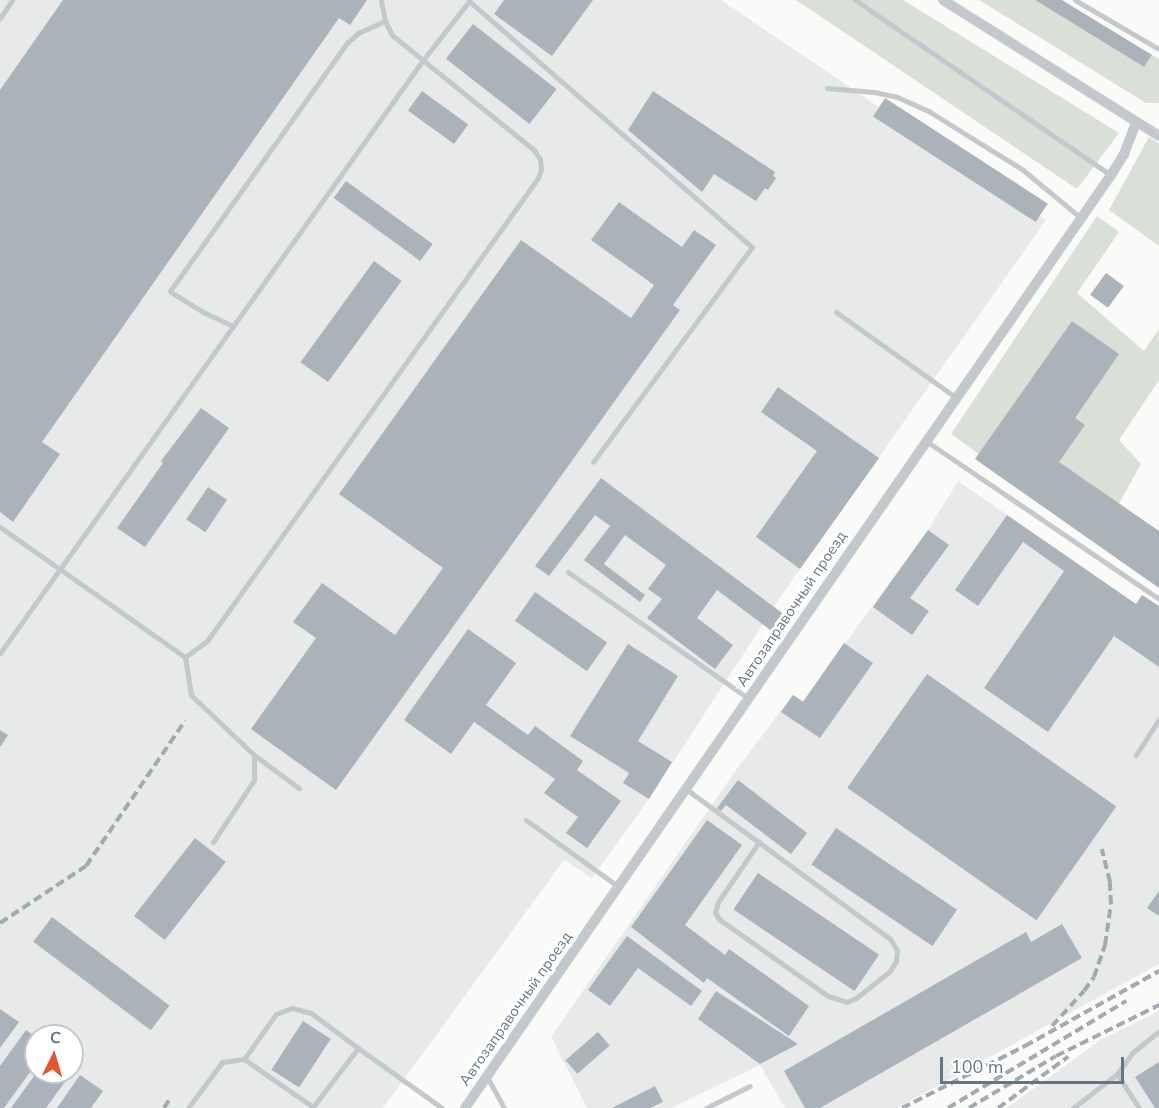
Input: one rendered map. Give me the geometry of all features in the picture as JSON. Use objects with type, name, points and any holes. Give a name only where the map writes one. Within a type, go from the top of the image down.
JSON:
[{"type":"street","points":[[943,0],[1159,136]]},
{"type":"street","name":"Автозаправочный проезд","points":[[465,1108],[925,440],[1111,175],[1124,154],[1136,123]]},
{"type":"lane","points":[[0,18],[12,0]]},
{"type":"lane","points":[[185,657],[207,641],[538,178],[540,159],[534,150],[392,35],[385,21],[381,0]]},
{"type":"lane","points":[[855,0],[1111,175]]},
{"type":"lane","points":[[1075,0],[1159,49]]},
{"type":"lane","points":[[0,653],[423,60],[469,1],[752,247],[593,462]]},
{"type":"lane","points":[[233,326],[203,312],[170,291],[346,43],[358,33],[385,21]]},
{"type":"lane","points":[[827,88],[874,92],[897,97],[930,112],[1023,170],[1081,218]]},
{"type":"lane","points":[[836,312],[955,397]]},
{"type":"lane","points":[[925,440],[1159,599]]},
{"type":"lane","points":[[0,527],[58,570],[185,657],[191,695],[254,755],[299,789]]},
{"type":"lane","points":[[568,572],[748,698]]},
{"type":"lane","points":[[1136,755],[1159,719]]},
{"type":"lane","points":[[213,842],[254,780],[254,755]]},
{"type":"lane","points":[[686,789],[759,842],[890,939],[897,950],[896,961],[890,972],[856,998],[847,1002],[837,999],[828,996],[719,919],[715,912],[718,902],[759,842]]},
{"type":"lane","points":[[525,820],[619,887]]},
{"type":"lane","points":[[244,1059],[276,1014],[292,1008],[311,1014],[442,1108]]},
{"type":"lane","points":[[1072,1108],[1117,1074],[1132,1053],[1159,1031]]},
{"type":"lane","points":[[188,1108],[222,1062],[244,1059],[313,1108],[358,1048]]},
{"type":"lane","points":[[1117,1074],[1139,1108]]},
{"type":"lane","points":[[487,1077],[504,1108]]},
{"type":"lane","points":[[706,1108],[750,1086]]},
{"type":"shaded area","points":[[0,0],[721,0],[1046,220],[774,606],[786,616],[773,632],[763,624],[649,799],[592,878],[564,860],[383,1108],[0,1108]]},
{"type":"shaded area","points":[[796,0],[903,0],[1119,133],[1077,189]]},
{"type":"shaded area","points":[[979,0],[1035,0],[1144,67],[1152,55],[1159,59],[1159,103],[1146,103]]},
{"type":"shaded area","points":[[1149,137],[1159,144],[1159,246],[1109,210]]},
{"type":"shaded area","points":[[1097,216],[1119,232],[1077,293],[1144,351],[1159,329],[1159,380],[1119,440],[1141,464],[1107,525],[1159,582],[951,434]]},
{"type":"shaded area","points":[[958,481],[1136,604],[1142,595],[1159,606],[1159,964],[897,1108],[785,1108],[760,1065],[671,1108],[587,1108],[551,1037],[736,770],[793,695],[803,701],[928,530]]},
{"type":"shaded area","points":[[1159,1011],[1159,1108],[1007,1108],[1102,1039]]},
{"type":"building","points":[[63,0],[367,0],[350,25],[339,18],[42,442],[60,454],[13,522],[0,512],[0,90]]},
{"type":"building","points":[[504,0],[593,0],[552,56],[494,14]]},
{"type":"building","points":[[1035,0],[1062,0],[1152,55],[1144,67]]},
{"type":"building","points":[[473,24],[557,89],[529,124],[446,59]]},
{"type":"building","points":[[422,91],[468,125],[454,144],[408,110]]},
{"type":"building","points":[[653,91],[775,172],[773,176],[776,178],[768,190],[765,188],[756,201],[714,174],[702,192],[628,130]]},
{"type":"building","points":[[885,98],[1048,204],[1036,222],[873,116]]},
{"type":"building","points":[[346,181],[433,244],[420,261],[334,198]]},
{"type":"building","points":[[619,202],[682,247],[694,230],[716,245],[673,305],[680,310],[336,790],[251,729],[316,638],[293,622],[322,583],[395,635],[443,568],[339,494],[521,240],[631,318],[654,285],[591,240]]},
{"type":"building","points":[[374,261],[402,281],[328,382],[301,362]]},
{"type":"building","points":[[1106,273],[1124,286],[1108,308],[1090,295]]},
{"type":"building","points":[[1072,321],[1119,354],[1075,418],[1085,425],[1059,462],[1159,531],[1159,588],[975,459]]},
{"type":"building","points":[[778,387],[879,458],[800,569],[756,537],[817,451],[761,412]]},
{"type":"building","points":[[201,408],[229,428],[145,547],[117,528],[163,463],[161,461]]},
{"type":"building","points":[[601,478],[786,616],[773,632],[717,590],[697,618],[733,645],[715,669],[647,618],[662,599],[648,589],[666,565],[625,535],[604,564],[645,595],[640,602],[584,560],[610,526],[595,515],[549,576],[535,566]]},
{"type":"building","points":[[208,487],[227,500],[205,532],[186,519]]},
{"type":"building","points":[[1007,515],[1136,604],[1142,595],[1159,606],[1159,667],[1114,636],[1048,732],[984,688],[1064,571],[1023,542],[978,606],[955,590]]},
{"type":"building","points":[[928,530],[949,545],[910,598],[929,611],[912,635],[873,607]]},
{"type":"building","points":[[535,592],[607,642],[587,671],[515,621]]},
{"type":"building","points":[[468,629],[516,663],[486,705],[528,735],[535,726],[583,761],[577,770],[621,801],[587,848],[566,833],[578,817],[544,793],[555,779],[474,722],[451,754],[404,720]]},
{"type":"building","points":[[844,643],[873,663],[820,738],[781,712],[793,695],[803,702]]},
{"type":"building","points":[[628,644],[678,676],[638,741],[672,762],[649,799],[623,783],[629,773],[570,736]]},
{"type":"building","points":[[927,674],[1116,806],[1036,920],[847,788]]},
{"type":"building","points":[[0,730],[8,735],[0,747]]},
{"type":"building","points":[[738,780],[807,833],[791,854],[726,805],[721,811],[717,808]]},
{"type":"building","points":[[707,820],[742,845],[685,925],[725,955],[729,949],[809,1006],[789,1036],[707,978],[704,983],[631,927]]},
{"type":"building","points":[[836,828],[957,910],[932,946],[811,864]]},
{"type":"building","points":[[195,838],[226,862],[165,940],[134,916]]},
{"type":"building","points":[[758,873],[879,955],[854,991],[733,909]]},
{"type":"building","points":[[1159,891],[1159,916],[1147,908]]},
{"type":"building","points":[[52,917],[169,1005],[151,1030],[33,942]]},
{"type":"building","points":[[1062,924],[1082,958],[820,1108],[805,1108],[784,1071],[1026,932],[1031,942]]},
{"type":"building","points":[[627,936],[702,991],[691,1006],[638,968],[610,1006],[588,990]]},
{"type":"building","points":[[716,991],[798,1044],[760,1064],[698,1019]]},
{"type":"building","points":[[0,1009],[19,1022],[0,1048]]},
{"type":"building","points":[[303,1021],[331,1039],[299,1088],[271,1070]]},
{"type":"building","points":[[598,1032],[610,1046],[577,1074],[566,1060]]},
{"type":"building","points":[[24,1033],[24,1080],[4,1108],[0,1108],[0,1066]]},
{"type":"building","points":[[1159,1062],[1159,1108],[1155,1108],[1135,1077]]},
{"type":"building","points":[[84,1078],[103,1091],[91,1108],[57,1108],[74,1084],[84,1084]]},
{"type":"building","points":[[28,1084],[63,1084],[46,1108],[11,1108]]},
{"type":"building","points":[[655,1086],[663,1102],[650,1108],[612,1108]]},
{"type":"railway","points":[[0,923],[86,866],[185,721]]},
{"type":"railway","points":[[1052,1026],[1094,977],[1105,945],[1111,904],[1110,882],[1102,849]]},
{"type":"railway","points":[[902,1108],[1025,1046],[1159,971]]},
{"type":"railway","points":[[948,1108],[1126,1001]]},
{"type":"railway","points":[[969,1108],[1056,1056],[1159,1005]]},
{"type":"railway","points":[[998,1108],[1068,1057]]},
{"type":"railway","points":[[164,1108],[169,1100]]}]
